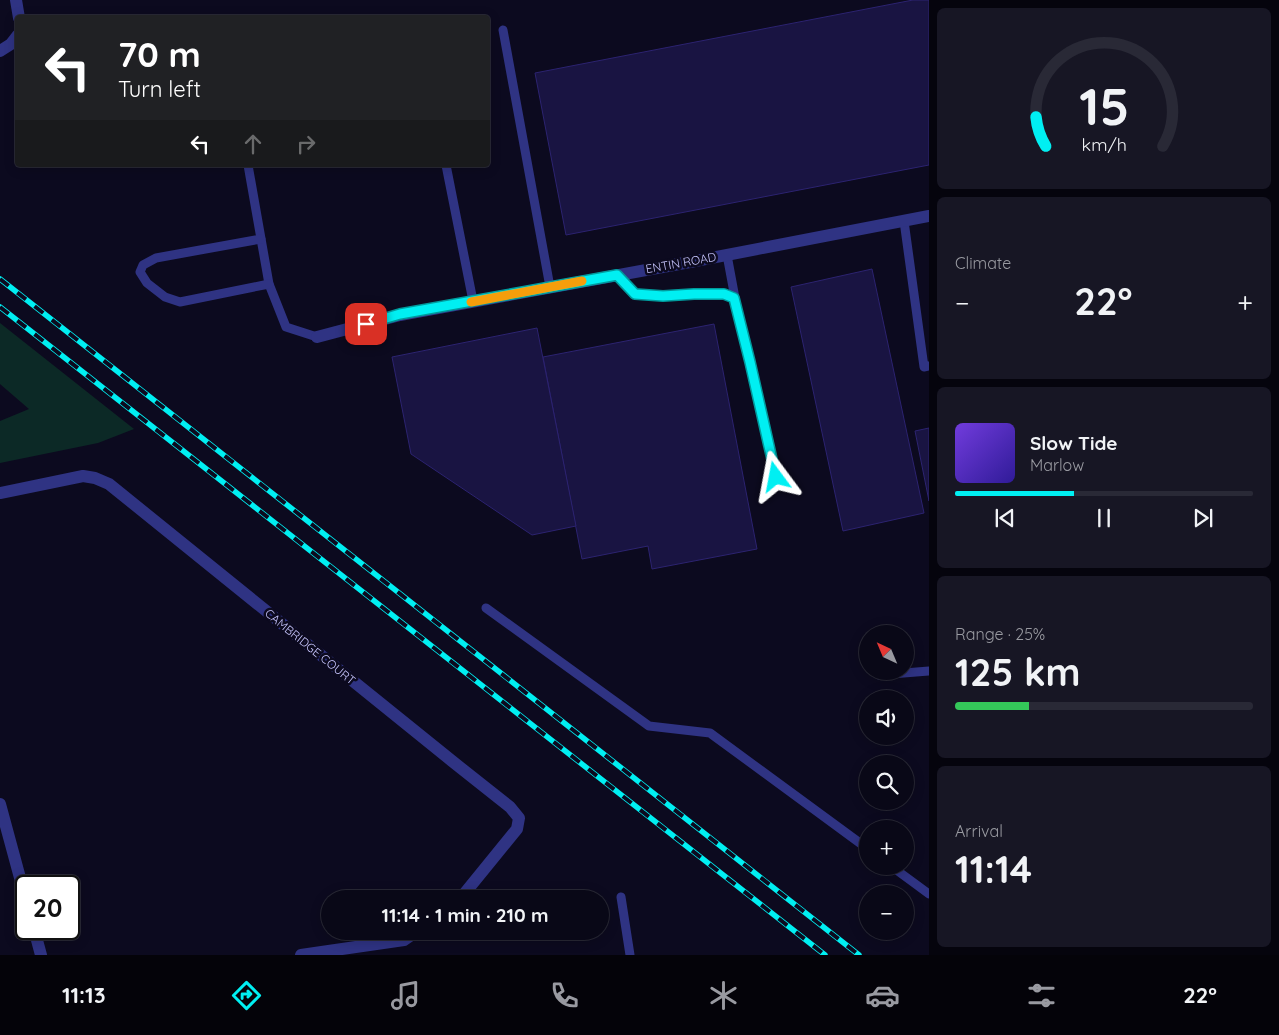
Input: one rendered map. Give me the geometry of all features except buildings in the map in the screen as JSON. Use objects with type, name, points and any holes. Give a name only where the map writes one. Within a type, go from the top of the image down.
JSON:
[{"type":"street","points":[[16,0],[18,15]]},
{"type":"street","points":[[0,51],[15,39]]},
{"type":"street","name":"ENTIN ROAD","points":[[317,337],[400,314],[727,255],[929,216]]},
{"type":"street","name":"CAMBRIDGE COURT","points":[[0,493],[82,476],[95,478],[109,484],[510,807],[519,818],[517,829],[467,890]]},
{"type":"street","points":[[0,804],[19,875]]},
{"type":"street","points":[[37,940],[41,955]]},
{"type":"street","points":[[301,955],[404,940]]},
{"type":"lane","points":[[503,30],[550,287]]},
{"type":"lane","points":[[248,167],[269,284],[286,327],[317,337]]},
{"type":"lane","points":[[446,167],[473,301]]},
{"type":"lane","points":[[904,221],[924,367],[929,366]]},
{"type":"lane","points":[[261,239],[156,258],[143,265],[140,272],[147,283],[165,297],[180,302],[269,284]]},
{"type":"lane","points":[[727,255],[734,298],[776,477]]},
{"type":"lane","points":[[617,275],[635,294],[663,296],[724,294],[734,298]]},
{"type":"lane","points":[[486,608],[649,726],[710,733],[859,842]]},
{"type":"lane","points":[[914,673],[929,672]]},
{"type":"lane","points":[[903,875],[929,894]]},
{"type":"lane","points":[[621,897],[630,955]]},
{"type":"green space","points":[[0,323],[134,429],[98,443],[0,463],[0,421],[29,409],[0,384]]},
{"type":"railway","points":[[0,279],[859,955]]},
{"type":"railway","points":[[0,307],[825,955]]},
{"type":"slow traffic","points":[[471,302],[582,281]]},
{"type":"route","points":[[366,324],[400,314],[617,275],[635,294],[663,296],[724,294],[734,298],[776,477]]}]
